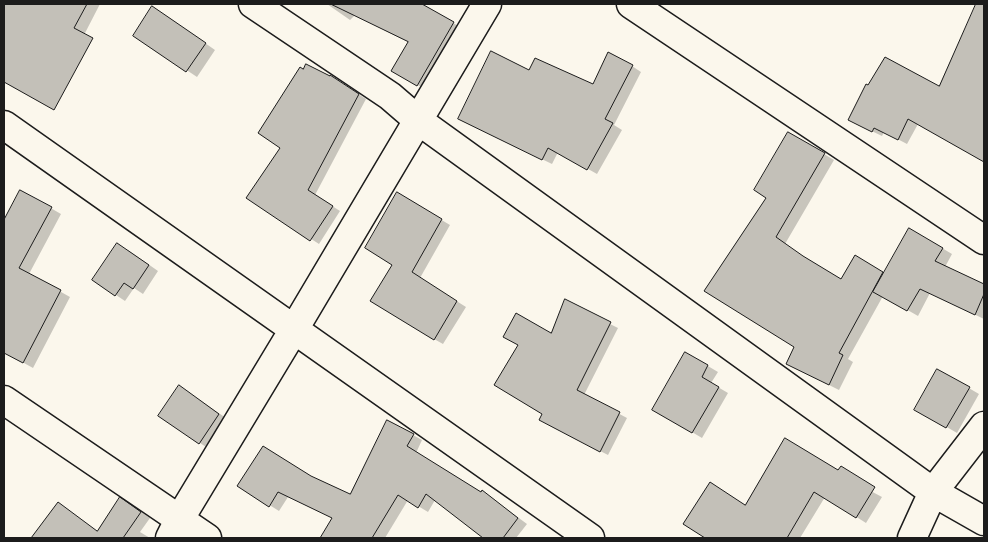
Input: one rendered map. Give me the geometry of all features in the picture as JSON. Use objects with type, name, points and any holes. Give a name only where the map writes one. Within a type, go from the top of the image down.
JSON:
[{"type":"street","points":[[253,4],[390,96],[419,121],[933,492],[984,521]]},
{"type":"street","points":[[174,529],[419,121],[487,4]]},
{"type":"street","points":[[632,4],[984,240]]},
{"type":"street","points":[[4,125],[293,331],[590,538]]},
{"type":"street","points":[[4,400],[174,529],[207,538]]},
{"type":"street","points":[[912,538],[933,492],[984,426]]},
{"type":"building","points":[[4,4],[87,4],[74,28],[93,38],[54,110],[4,82]]},
{"type":"building","points":[[331,4],[422,4],[454,22],[417,86],[391,71],[408,42]]},
{"type":"building","points":[[976,4],[984,4],[984,162],[908,119],[898,140],[874,128],[872,132],[848,120],[866,84],[868,85],[885,57],[939,86]]},
{"type":"building","points":[[152,6],[206,43],[186,72],[133,36]]},
{"type":"building","points":[[491,51],[529,70],[535,58],[593,84],[608,52],[633,65],[605,119],[613,123],[587,170],[548,148],[542,160],[458,119]]},
{"type":"building","points":[[306,64],[330,75],[359,94],[308,190],[333,206],[310,241],[246,198],[280,148],[258,133],[300,67],[303,69]]},
{"type":"building","points":[[788,132],[825,153],[776,237],[841,279],[855,255],[883,272],[839,353],[843,355],[829,385],[786,364],[794,347],[704,291],[766,198],[754,190]]},
{"type":"building","points":[[20,190],[52,207],[19,268],[61,290],[23,363],[4,353],[4,220]]},
{"type":"building","points":[[397,192],[442,219],[412,272],[457,301],[434,340],[370,301],[392,265],[365,248]]},
{"type":"building","points":[[909,228],[943,248],[935,261],[984,284],[984,294],[975,315],[920,289],[907,311],[873,292]]},
{"type":"building","points":[[117,243],[149,265],[133,289],[124,283],[115,296],[92,280]]},
{"type":"building","points":[[565,299],[611,322],[577,390],[620,412],[600,452],[539,420],[542,414],[494,385],[518,345],[503,337],[516,313],[551,333]]},
{"type":"building","points":[[685,352],[708,365],[702,377],[719,387],[692,433],[652,410]]},
{"type":"building","points":[[937,369],[970,387],[946,428],[914,410]]},
{"type":"building","points":[[179,385],[219,414],[199,444],[158,416]]},
{"type":"building","points":[[387,420],[414,434],[407,446],[481,492],[482,490],[518,518],[503,538],[483,538],[426,494],[418,508],[398,495],[372,538],[320,538],[332,518],[278,492],[269,507],[237,486],[263,446],[311,476],[350,494]]},
{"type":"building","points":[[785,438],[838,470],[841,466],[875,487],[856,518],[814,492],[787,538],[705,538],[683,524],[710,482],[745,505]]},
{"type":"building","points":[[120,497],[141,512],[123,538],[31,538],[58,502],[97,531]]}]
